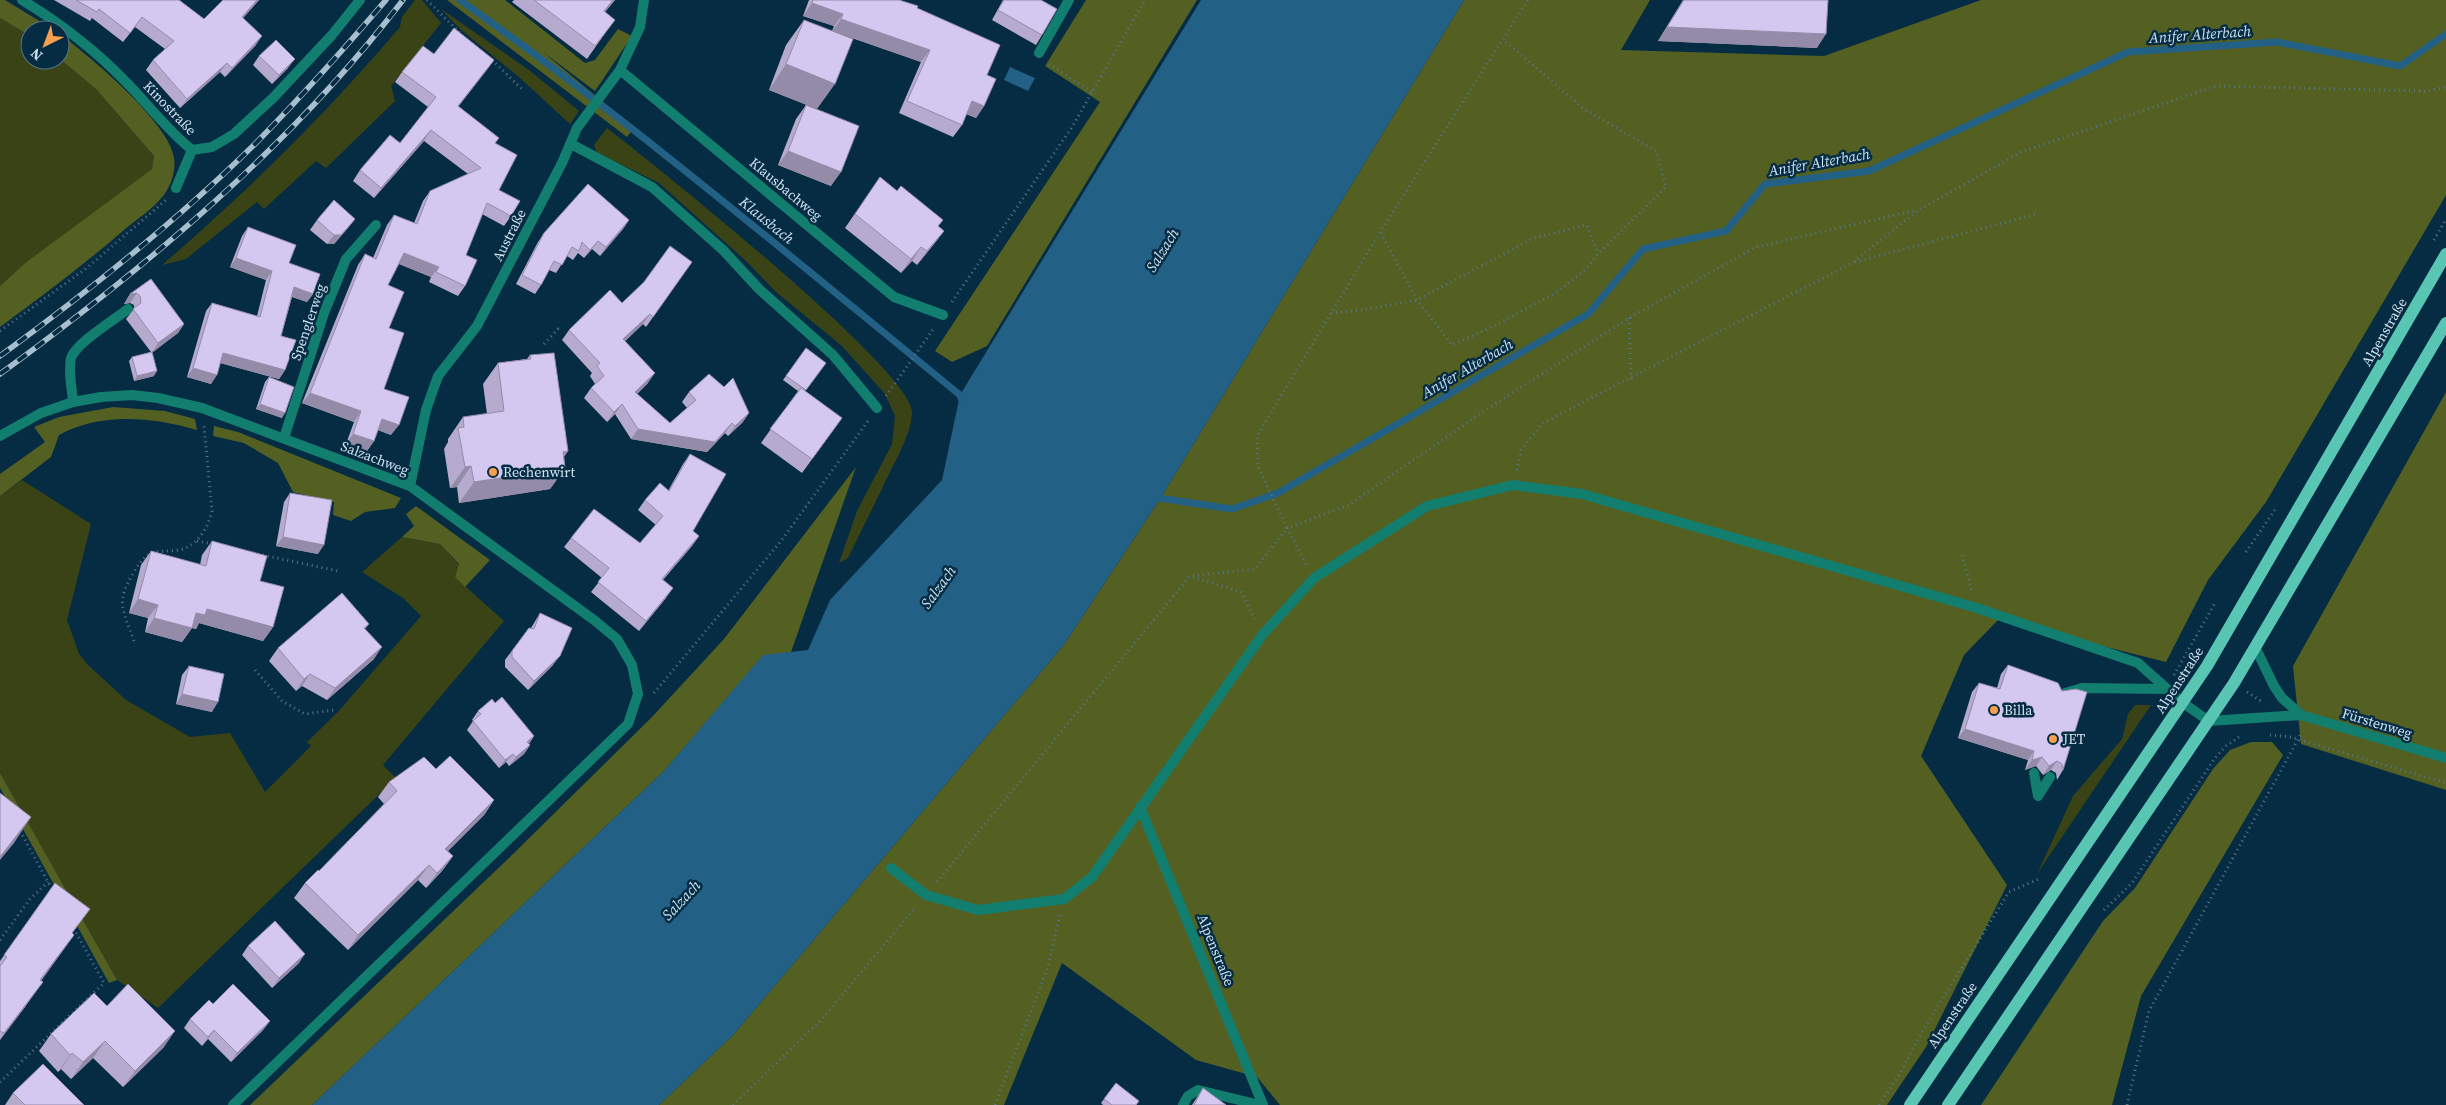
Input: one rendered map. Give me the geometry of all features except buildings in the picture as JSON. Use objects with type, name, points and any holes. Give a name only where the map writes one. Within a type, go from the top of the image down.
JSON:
[{"type":"main road","name":"Alpenstraße","points":[[1910,1105],[2183,703],[2249,597],[2446,254]]},
{"type":"main road","points":[[1948,1105],[2209,722],[2256,648],[2446,323]]},
{"type":"street","name":"Kinostraße","points":[[22,0],[95,51],[127,82],[173,134],[192,150],[212,147],[234,134],[280,90],[336,31],[360,1]]},
{"type":"street","name":"Austraße","points":[[410,486],[426,410],[438,376],[477,326],[578,128],[617,74],[640,28],[644,0]]},
{"type":"street","points":[[1039,53],[1069,0]]},
{"type":"street","name":"Klausbachweg","points":[[617,74],[894,297],[943,315]]},
{"type":"street","points":[[571,144],[652,187],[723,250],[759,290],[833,354],[877,408]]},
{"type":"street","points":[[176,188],[192,150]]},
{"type":"street","name":"Spenglerweg","points":[[284,438],[324,313],[346,259],[376,225]]},
{"type":"street","points":[[73,402],[70,368],[72,356],[79,346],[128,309]]},
{"type":"street","name":"Salzachweg","points":[[0,436],[41,413],[73,402],[101,397],[132,395],[158,398],[202,408],[410,486],[548,585],[617,639],[632,665],[638,694],[628,724],[233,1105]]},
{"type":"street","points":[[891,868],[926,895],[978,910],[1064,898],[1092,877],[1263,634],[1314,578],[1427,506],[1513,485],[1582,494],[1977,608],[2138,663],[2166,689],[2209,722]]},
{"type":"street","name":"Fürstenweg","points":[[2256,648],[2274,686],[2282,698],[2305,716]]},
{"type":"street","points":[[2058,694],[2082,688],[2166,689]]},
{"type":"street","points":[[2074,699],[2082,688]]},
{"type":"street","name":"Fürstenweg","points":[[2209,722],[2305,716],[2446,758]]},
{"type":"street","points":[[2034,773],[2038,796],[2050,778]]},
{"type":"street","name":"Alpenstraße","points":[[1140,807],[1262,1105]]},
{"type":"street","points":[[1183,1105],[1188,1096],[1198,1090],[1262,1105]]},
{"type":"path","points":[[427,0],[467,40]]},
{"type":"path","points":[[653,694],[781,541],[923,345],[1072,127],[1145,0]]},
{"type":"path","points":[[1314,578],[1287,528],[1258,467],[1257,436],[1288,388],[1380,232],[1528,0]]},
{"type":"path","points":[[1380,232],[1417,300],[1452,345],[1492,327],[1557,292],[1585,270],[1598,254],[1666,187],[1656,151],[1584,109],[1504,40]]},
{"type":"path","points":[[1039,53],[1052,68],[1092,92]]},
{"type":"path","points":[[488,57],[524,91]]},
{"type":"path","points":[[1513,485],[1522,450],[1543,423],[1852,263],[1919,210],[2020,152],[2216,86],[2427,91],[2446,87]]},
{"type":"path","points":[[0,331],[88,267],[167,199],[176,188]]},
{"type":"path","points":[[733,1105],[822,1020],[1190,576],[1255,570],[1287,528],[1349,505],[1481,413],[1629,318],[1756,247],[1919,210]]},
{"type":"path","points":[[1852,263],[2037,214]]},
{"type":"path","points":[[1331,313],[1361,310],[1417,300],[1534,238],[1587,225],[1598,254]]},
{"type":"path","points":[[1629,318],[1631,379]]},
{"type":"path","points":[[544,344],[558,329],[561,332]]},
{"type":"path","points":[[134,641],[122,606],[124,588],[142,559],[154,552],[181,550],[197,541],[209,524],[212,511],[202,408]]},
{"type":"path","points":[[197,541],[221,546]]},
{"type":"path","points":[[246,551],[338,571]]},
{"type":"path","points":[[1962,555],[1977,608]]},
{"type":"path","points":[[1190,576],[1241,592],[1263,634]]},
{"type":"path","points":[[2166,689],[2215,603]]},
{"type":"path","points":[[255,670],[282,700],[305,714],[334,710]]},
{"type":"path","points":[[2127,1105],[2149,1011],[2299,739],[2305,716]]},
{"type":"path","points":[[2266,735],[2299,739],[2446,783]]},
{"type":"path","points":[[2102,911],[2132,882],[2215,758],[2238,737],[2245,736]]},
{"type":"path","points":[[19,830],[57,899]]},
{"type":"path","points":[[1879,1105],[1900,1074],[1923,1030],[2009,892],[2040,880],[2046,872]]},
{"type":"path","points":[[0,940],[30,899],[48,882]]},
{"type":"path","points":[[995,1105],[1048,967],[1064,898]]},
{"type":"path","points":[[0,1082],[104,983],[71,924]]},
{"type":"green space","points":[[0,0],[5,0],[38,20],[20,20],[20,30],[0,18]]},
{"type":"green space","points":[[415,0],[422,0],[441,23],[391,86],[395,101],[326,168],[316,161],[264,209],[257,202],[186,259],[162,265],[256,180],[315,121],[400,27],[402,17]]},
{"type":"green space","points":[[447,0],[505,0],[585,63],[595,60],[618,29],[632,36],[595,91],[543,52],[634,128],[627,137]]},
{"type":"green space","points":[[1086,0],[1197,0],[987,346],[952,362],[935,351],[1100,102],[1045,66]]},
{"type":"green space","points":[[1464,0],[1650,0],[1621,50],[1824,56],[1981,0],[2446,0],[2446,195],[2266,502],[2208,580],[2166,662],[1998,620],[1964,655],[1921,756],[2007,885],[1926,1047],[1887,1105],[1280,1105],[1257,1077],[1196,1060],[1062,963],[1004,1105],[659,1105],[733,1035],[1063,646],[1160,499]]},
{"type":"green space","points":[[441,9],[529,70],[579,111],[570,124],[520,78],[461,30]]},
{"type":"green space","points":[[0,18],[20,30],[20,70],[70,70],[70,67],[97,90],[154,156],[152,169],[25,263],[0,286]]},
{"type":"green space","points":[[70,42],[126,91],[158,127],[169,143],[174,158],[174,173],[171,183],[159,201],[150,210],[0,327],[0,286],[25,263],[152,169],[154,156],[97,90],[70,67]]},
{"type":"green space","points":[[607,128],[724,222],[777,268],[872,356],[902,390],[912,413],[906,438],[848,558],[839,563],[857,511],[892,444],[895,416],[885,394],[842,346],[776,292],[747,262],[659,183],[597,153],[594,145]]},
{"type":"green space","points":[[2446,392],[2446,790],[2301,744],[2293,666]]},
{"type":"green space","points":[[113,407],[165,411],[195,419],[197,430],[163,422],[127,419],[109,420],[75,428],[59,435],[51,457],[0,496],[0,474],[45,442],[34,427],[59,417]]},
{"type":"green space","points":[[214,426],[238,432],[401,498],[395,508],[365,512],[351,521],[333,515],[334,502],[293,492],[278,463],[244,443],[213,436]]},
{"type":"green space","points":[[856,467],[791,652],[763,656],[664,771],[312,1105],[250,1105],[511,856],[652,717],[724,639]]},
{"type":"green space","points":[[22,480],[91,524],[67,620],[79,654],[87,664],[126,700],[190,737],[230,733],[265,792],[311,746],[307,742],[338,712],[421,616],[403,598],[362,572],[402,537],[440,544],[459,565],[455,577],[504,621],[383,765],[396,778],[158,1008],[117,980],[0,773],[0,496]]},
{"type":"green space","points":[[416,506],[490,560],[465,587],[455,577],[459,564],[440,544],[402,537],[414,526],[406,514]]},
{"type":"green space","points":[[2135,705],[2151,705],[2037,874],[2073,796],[2122,739],[2128,714]]},
{"type":"green space","points":[[2251,742],[2272,742],[2283,755],[2141,996],[2112,1105],[1981,1105],[2103,921],[2135,888],[2213,769],[2230,750]]},
{"type":"green space","points":[[0,773],[117,980],[109,983],[0,788]]},
{"type":"water","name":"Salzach","points":[[1201,0],[1464,0],[1160,499],[1063,646],[733,1035],[659,1105],[312,1105],[664,771],[763,655],[808,650],[830,600],[942,480],[960,395]]},
{"type":"water","points":[[1010,67],[1035,78],[1028,91],[1004,80]]},
{"type":"waterway","name":"Klausbach","points":[[460,0],[588,95],[713,193],[960,395],[963,404]]},
{"type":"waterway","name":"Anifer Alterbach","points":[[1152,497],[1232,509],[1278,493],[1588,314],[1643,249],[1726,231],[1765,184],[1869,171],[2128,52],[2277,42],[2400,66],[2446,34]]},
{"type":"railway","points":[[0,356],[164,228],[226,172],[289,108],[386,0]]},
{"type":"railway","points":[[0,374],[110,291],[215,201],[314,105],[360,54],[403,0]]},
{"type":"place","name":"Rechenwirt","points":[[493,472]]},
{"type":"place","name":"Billa","points":[[1994,710]]},
{"type":"place","name":"JET","points":[[2053,739]]}]
